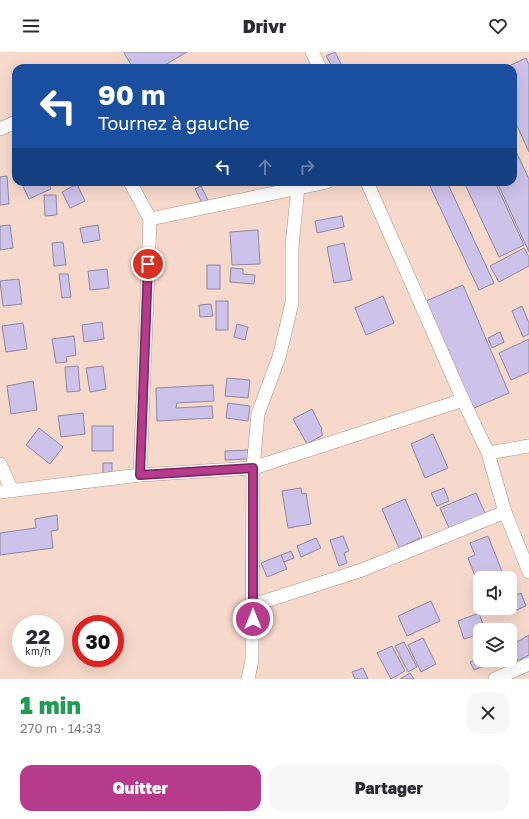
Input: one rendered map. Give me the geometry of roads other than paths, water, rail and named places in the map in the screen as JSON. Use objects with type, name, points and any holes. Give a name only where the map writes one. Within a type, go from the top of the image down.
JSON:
[{"type":"street","points":[[312,52],[318,64]]},
{"type":"street","points":[[0,129],[12,124]]},
{"type":"street","points":[[132,186],[150,219],[140,475]]},
{"type":"street","points":[[150,219],[304,186]]},
{"type":"street","points":[[369,186],[463,400],[488,453],[505,512],[529,572]]},
{"type":"street","points":[[248,679],[252,660],[253,468],[258,414],[279,357],[292,303],[292,246],[298,187]]},
{"type":"street","points":[[0,464],[6,491],[140,475],[253,468],[463,400]]},
{"type":"street","points":[[488,453],[529,446]]},
{"type":"street","points":[[253,605],[362,570],[505,512]]},
{"type":"street","points":[[496,679],[529,664]]}]
